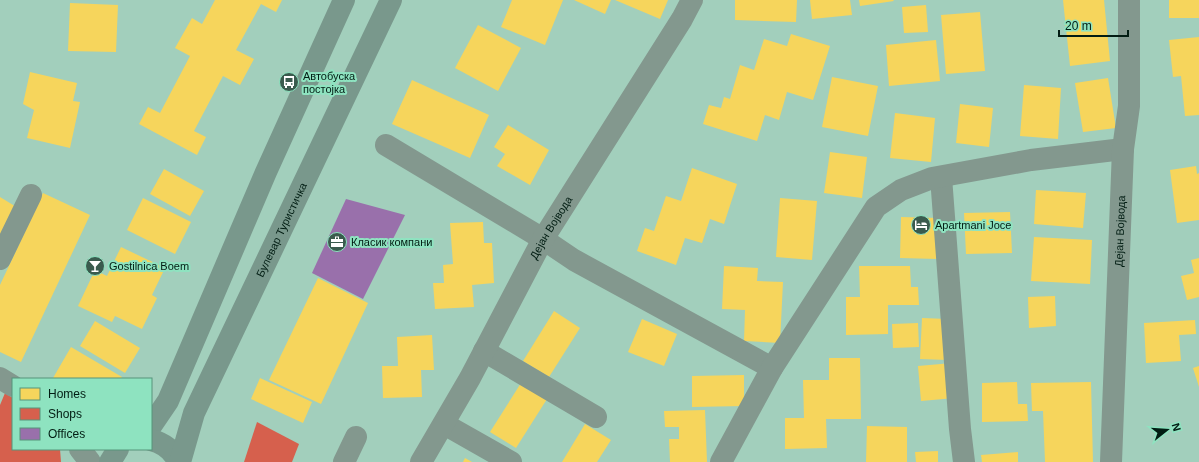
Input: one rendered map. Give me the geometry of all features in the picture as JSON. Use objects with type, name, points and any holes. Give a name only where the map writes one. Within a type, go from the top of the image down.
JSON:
[{"type":"main road","points":[[152,425],[168,401],[266,172],[344,0]]},
{"type":"main road","name":"Булевар Туристичка","points":[[179,462],[194,413],[391,0]]},
{"type":"main road","points":[[152,440],[169,449],[179,462]]},
{"type":"main road","points":[[110,462],[117,450]]},
{"type":"street","name":"Дејан Војвода","points":[[421,462],[444,424],[484,351],[543,239],[682,19],[692,0]]},
{"type":"street","name":"Дејан Војвода","points":[[1111,462],[1124,149],[1129,106],[1129,0]]},
{"type":"street","points":[[386,145],[543,239],[574,260],[772,368]]},
{"type":"street","points":[[721,462],[772,368],[876,207],[901,190],[941,177],[1032,160],[1124,149]]},
{"type":"street","points":[[941,177],[960,429],[964,462]]},
{"type":"street","points":[[0,258],[31,194]]},
{"type":"street","points":[[484,351],[596,416]]},
{"type":"street","points":[[0,378],[12,385]]},
{"type":"street","points":[[444,424],[511,462]]},
{"type":"street","points":[[344,462],[356,437]]},
{"type":"street","points":[[81,450],[90,462]]},
{"type":"building: Homes","points":[[215,0],[282,0],[276,12],[261,4],[236,50],[254,59],[240,85],[223,76],[194,131],[206,137],[197,155],[139,124],[148,107],[160,113],[190,56],[175,48],[192,18],[202,24]]},
{"type":"building: Homes","points":[[512,0],[563,0],[545,45],[501,27]]},
{"type":"building: Homes","points":[[574,0],[611,0],[605,14]]},
{"type":"building: Homes","points":[[615,0],[668,0],[660,19]]},
{"type":"building: Homes","points":[[735,0],[797,0],[796,22],[735,20]]},
{"type":"building: Homes","points":[[810,0],[850,0],[852,15],[812,19]]},
{"type":"building: Homes","points":[[859,0],[893,0],[894,1],[860,6]]},
{"type":"building: Homes","points":[[1063,0],[1104,0],[1110,61],[1070,66]]},
{"type":"building: Homes","points":[[1169,0],[1199,0],[1199,18],[1169,18]]},
{"type":"building: Homes","points":[[70,3],[118,5],[116,52],[68,51]]},
{"type":"building: Homes","points":[[926,5],[928,32],[904,33],[902,7]]},
{"type":"building: Homes","points":[[980,12],[985,71],[946,74],[941,15]]},
{"type":"building: Homes","points":[[478,25],[521,48],[498,91],[455,68]]},
{"type":"building: Homes","points":[[791,34],[830,46],[813,100],[787,92],[779,120],[765,115],[757,141],[703,124],[709,105],[721,108],[724,97],[730,99],[740,65],[754,70],[764,39],[787,46]]},
{"type":"building: Homes","points":[[1199,37],[1199,115],[1185,116],[1181,76],[1173,77],[1169,40]]},
{"type":"building: Homes","points":[[936,40],[940,81],[889,86],[886,45]]},
{"type":"building: Homes","points":[[30,72],[77,83],[73,101],[80,102],[70,148],[27,138],[34,110],[23,104]]},
{"type":"building: Homes","points":[[832,77],[878,86],[868,136],[822,127]]},
{"type":"building: Homes","points":[[1108,78],[1116,128],[1083,132],[1075,83]]},
{"type":"building: Homes","points":[[412,80],[489,115],[470,158],[392,124]]},
{"type":"building: Homes","points":[[1024,85],[1061,88],[1058,139],[1020,136]]},
{"type":"building: Homes","points":[[960,104],[993,108],[989,147],[956,143]]},
{"type":"building: Homes","points":[[895,113],[935,118],[931,162],[890,158]]},
{"type":"building: Homes","points":[[508,125],[549,150],[530,185],[497,166],[505,154],[494,147]]},
{"type":"building: Homes","points":[[830,152],[867,157],[862,198],[824,193]]},
{"type":"building: Homes","points":[[1196,166],[1197,174],[1199,173],[1199,220],[1177,223],[1170,170]]},
{"type":"building: Homes","points":[[692,168],[737,184],[724,224],[710,219],[702,243],[685,238],[676,265],[637,251],[645,228],[654,231],[666,196],[681,201]]},
{"type":"building: Homes","points":[[164,169],[204,191],[190,216],[150,194]]},
{"type":"building: Homes","points":[[1036,190],[1086,193],[1083,228],[1034,224]]},
{"type":"building: Homes","points":[[43,193],[90,215],[21,362],[0,352],[0,285]]},
{"type":"building: Homes","points":[[0,197],[18,208],[0,239]]},
{"type":"building: Homes","points":[[143,198],[191,222],[175,254],[127,230]]},
{"type":"building: Homes","points":[[780,198],[817,201],[812,260],[776,257]]},
{"type":"building: Homes","points":[[1010,212],[1012,253],[966,254],[964,213]]},
{"type":"building: Homes","points":[[901,217],[938,218],[938,259],[900,258]]},
{"type":"building: Homes","points":[[483,222],[484,243],[492,243],[494,283],[472,285],[474,307],[435,309],[433,283],[444,283],[443,265],[453,264],[450,223]]},
{"type":"building: Homes","points":[[1034,237],[1092,240],[1090,284],[1031,281]]},
{"type":"building: Homes","points":[[121,247],[165,268],[152,295],[157,298],[142,329],[115,316],[112,322],[78,306],[95,270],[107,276]]},
{"type":"building: Homes","points":[[1199,258],[1199,297],[1187,300],[1181,276],[1194,273],[1191,260]]},
{"type":"building: Homes","points":[[724,266],[758,268],[757,281],[783,282],[780,343],[744,341],[745,310],[722,309]]},
{"type":"building: Homes","points":[[859,266],[910,266],[911,287],[918,287],[919,305],[888,305],[888,334],[846,335],[846,297],[860,297]]},
{"type":"building: Homes","points":[[318,278],[368,303],[321,404],[269,380]]},
{"type":"building: Homes","points":[[1055,296],[1056,326],[1029,328],[1028,297]]},
{"type":"building: Homes","points":[[554,311],[580,328],[549,377],[523,361]]},
{"type":"building: Homes","points":[[922,318],[948,319],[947,360],[920,359]]},
{"type":"building: Homes","points":[[642,319],[677,334],[664,366],[628,352]]},
{"type":"building: Homes","points":[[1195,320],[1196,334],[1179,335],[1181,361],[1146,363],[1144,323]]},
{"type":"building: Homes","points":[[95,321],[140,348],[125,373],[80,346]]},
{"type":"building: Homes","points":[[918,323],[919,347],[893,348],[892,324]]},
{"type":"building: Homes","points":[[432,335],[434,370],[421,370],[422,397],[383,398],[382,366],[398,366],[397,337]]},
{"type":"building: Homes","points":[[71,347],[122,377],[122,378],[53,378]]},
{"type":"building: Homes","points":[[829,358],[860,358],[861,419],[826,419],[827,448],[785,449],[785,418],[804,418],[803,380],[829,380]]},
{"type":"building: Homes","points":[[952,363],[955,398],[921,401],[918,366]]},
{"type":"building: Homes","points":[[1199,366],[1199,387],[1193,368]]},
{"type":"building: Homes","points":[[744,375],[744,406],[692,407],[692,376]]},
{"type":"building: Homes","points":[[260,378],[312,402],[303,423],[251,399]]},
{"type":"building: Homes","points":[[1017,382],[1018,404],[1027,404],[1028,421],[982,422],[982,383]]},
{"type":"building: Homes","points":[[1091,382],[1093,462],[1045,462],[1043,411],[1032,411],[1031,383]]},
{"type":"building: Homes","points":[[521,383],[547,399],[516,448],[490,432]]},
{"type":"building: Homes","points":[[705,410],[707,462],[670,462],[669,439],[679,439],[679,427],[665,427],[664,411]]},
{"type":"building: Homes","points":[[585,424],[611,440],[597,462],[562,462]]},
{"type":"building: Homes","points":[[867,426],[907,427],[907,462],[866,462]]},
{"type":"building: Homes","points":[[938,451],[938,462],[916,462],[915,452]]},
{"type":"building: Homes","points":[[1018,452],[1018,462],[982,462],[981,455]]},
{"type":"building: Homes","points":[[465,458],[472,462],[463,462]]},
{"type":"building: Shops","points":[[5,393],[12,397],[12,450],[60,450],[61,462],[0,462],[0,405]]},
{"type":"building: Shops","points":[[257,422],[299,444],[292,462],[244,462]]},
{"type":"building: Offices","points":[[346,199],[405,215],[363,299],[312,273]]},
{"type":"place","name":"Автобуска постојка","points":[[289,82]]},
{"type":"place","name":"Apartmani Joce","points":[[921,225]]},
{"type":"place","name":"Класик компани","points":[[337,242]]},
{"type":"place","name":"Gostilnica Boem","points":[[95,266]]}]
